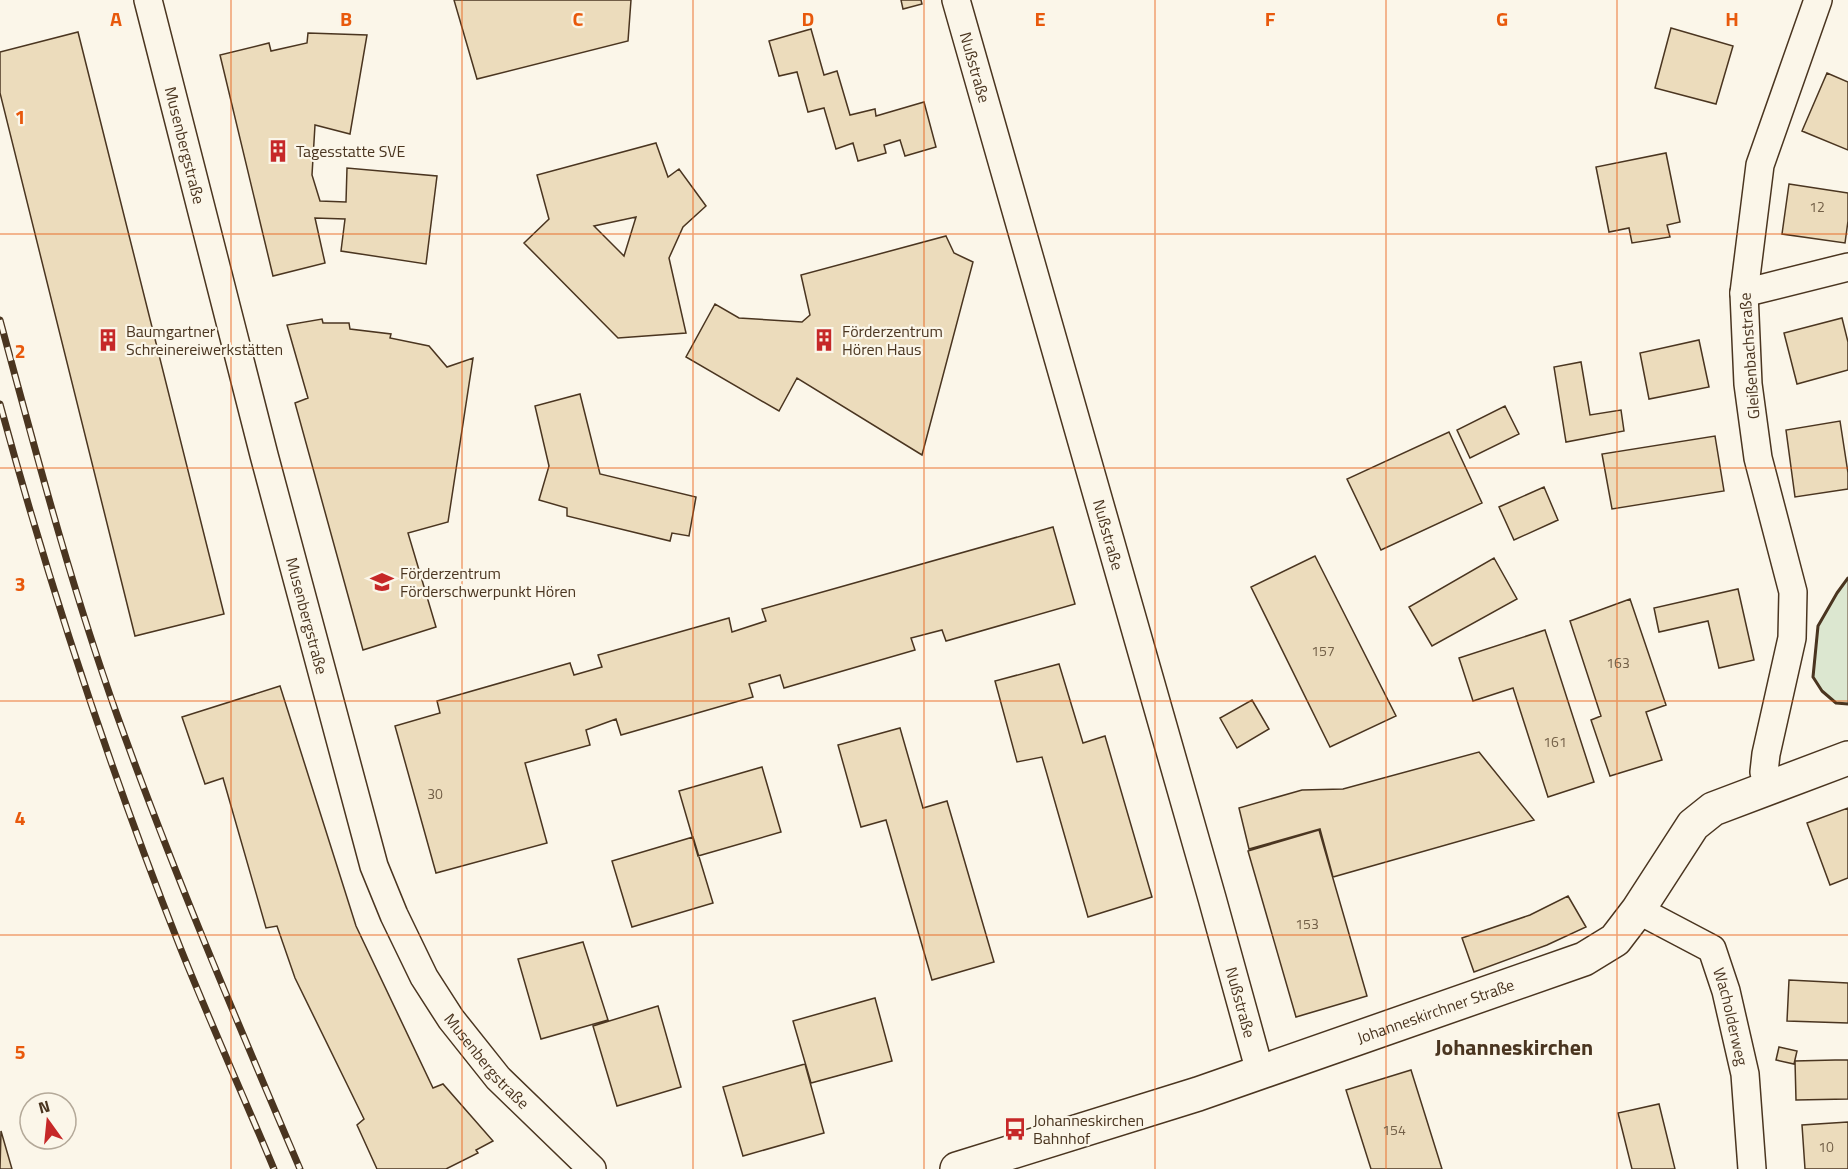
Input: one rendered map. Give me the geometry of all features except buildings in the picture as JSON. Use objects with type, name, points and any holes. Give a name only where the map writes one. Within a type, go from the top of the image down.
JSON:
[{"type":"street","name":"Musenbergstraße","points":[[148,0],[261,443],[374,866],[394,915],[424,977],[451,1019],[498,1078],[592,1169]]},
{"type":"street","name":"Nußstraße","points":[[956,0],[1210,888],[1260,1072]]},
{"type":"street","name":"Gleißenbachstraße","points":[[1768,787],[1764,772],[1765,763],[1792,638],[1793,592],[1758,458],[1748,384],[1744,293],[1760,165],[1818,0]]},
{"type":"street","points":[[1744,293],[1848,267]]},
{"type":"street","name":"Johanneskirchner Straße","points":[[957,1169],[1156,1107],[1584,960],[1616,940],[1693,825],[1713,810],[1848,758]]},
{"type":"street","name":"Wacholderweg","points":[[1638,910],[1712,949],[1726,991],[1745,1074],[1752,1169]]},
{"type":"green space","points":[[1848,578],[1848,704],[1836,703],[1822,691],[1813,677],[1818,626]]},
{"type":"railway","points":[[0,320],[69,568],[117,715],[182,887],[300,1169]]},
{"type":"railway","points":[[0,404],[39,542],[105,746],[191,975],[274,1169]]},
{"type":"wall","points":[[1848,578],[1818,626],[1813,677],[1822,691],[1836,703],[1848,704]]},
{"type":"place","name":"Tagesstatte SVE","points":[[278,151]]},
{"type":"place","name":"Baumgartner Schreinereiwerkstätten","points":[[108,340]]},
{"type":"place","name":"Förderzentrum Hören Haus","points":[[824,340]]},
{"type":"place","name":"Förderzentrum Förderschwerpunkt Hören","points":[[382,582]]},
{"type":"place","name":"Johanneskirchen Bahnhof","points":[[1015,1129]]},
{"type":"district","name":"Johanneskirchen","points":[[1514,1047]]}]
